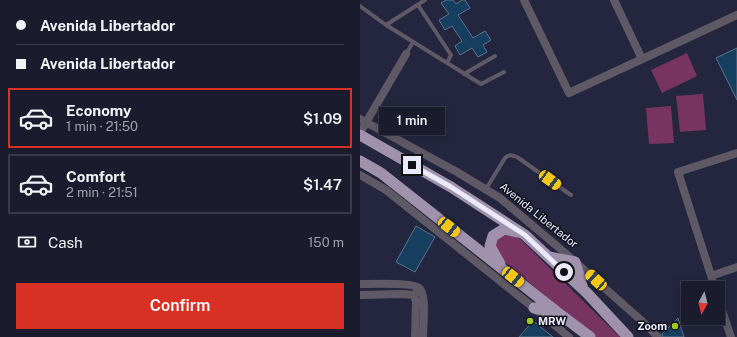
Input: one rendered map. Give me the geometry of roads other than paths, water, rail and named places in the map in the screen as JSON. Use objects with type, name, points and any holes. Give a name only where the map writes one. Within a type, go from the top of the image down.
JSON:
[{"type":"highway","points":[[360,134],[451,187],[525,235],[584,290],[628,337]]},
{"type":"highway","points":[[360,161],[381,173],[588,336]]},
{"type":"highway","points":[[502,268],[490,246],[493,236],[504,229],[525,235]]},
{"type":"highway","points":[[548,257],[576,262],[584,290]]},
{"type":"highway","points":[[534,308],[557,312]]},
{"type":"street","points":[[524,0],[568,93],[737,15]]},
{"type":"street","points":[[614,0],[642,60]]},
{"type":"street","points":[[360,134],[363,121],[406,54]]},
{"type":"street","name":"Avenida Libertador","points":[[363,121],[457,172],[500,198],[576,262],[644,322],[658,337]]},
{"type":"street","points":[[713,281],[678,172],[737,153]]},
{"type":"street","points":[[360,175],[386,190],[569,337]]},
{"type":"street","points":[[711,276],[737,267]]},
{"type":"street","points":[[360,284],[411,285],[419,288],[422,292],[424,303],[423,337]]},
{"type":"street","points":[[414,295],[419,288]]},
{"type":"street","points":[[360,295],[414,295]]},
{"type":"street","points":[[414,295],[416,302],[415,337]]},
{"type":"street","points":[[725,321],[730,337]]},
{"type":"lane","points":[[386,25],[425,0]]},
{"type":"lane","points":[[418,5],[451,55],[447,63]]},
{"type":"lane","points":[[360,6],[386,25],[481,84],[504,72]]},
{"type":"lane","points":[[406,54],[413,42]]},
{"type":"lane","points":[[464,74],[495,56]]},
{"type":"lane","points":[[486,189],[505,158],[508,155],[512,155],[518,157],[571,195]]},
{"type":"place","name":"MRW","points":[[530,321]]},
{"type":"place","name":"Zoom","points":[[675,326]]}]
